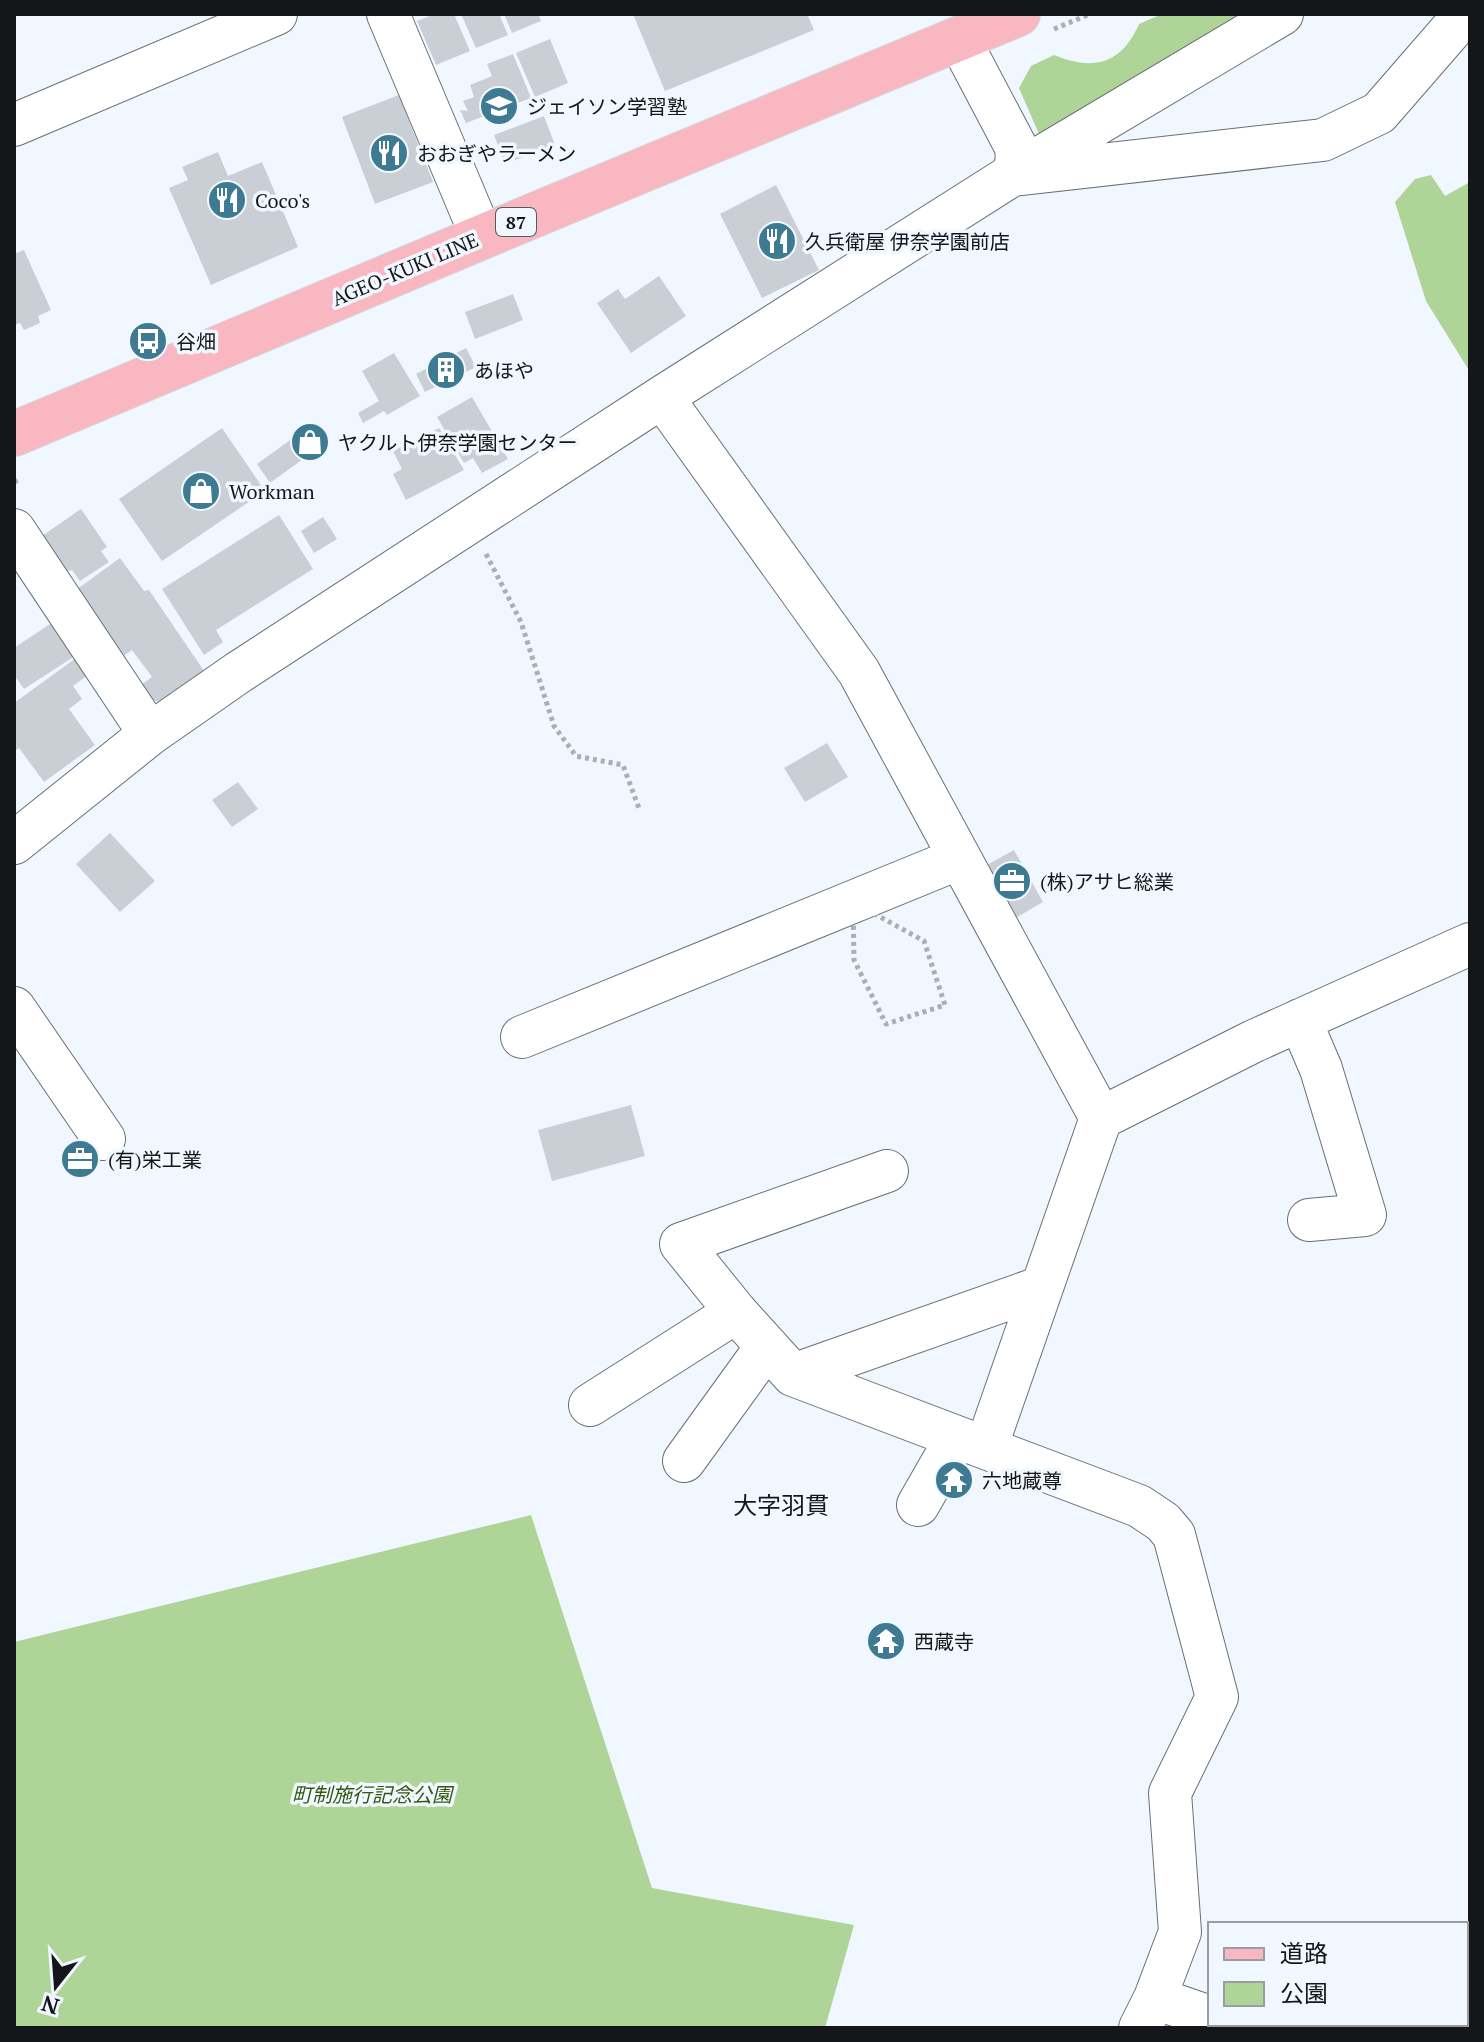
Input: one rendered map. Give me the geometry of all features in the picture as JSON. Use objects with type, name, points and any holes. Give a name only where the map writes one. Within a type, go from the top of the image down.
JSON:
[{"type":"main road","name":"AGEO-KUKI LINE","points":[[14,434],[1018,14]]},
{"type":"street","points":[[14,125],[276,14]]},
{"type":"street","points":[[388,14],[482,237]]},
{"type":"street","points":[[14,843],[150,734],[239,672],[662,397],[1012,175],[1282,14]]},
{"type":"street","points":[[1012,175],[1323,140],[1379,113],[1465,14]]},
{"type":"street","points":[[959,39],[1016,147],[1017,161],[1012,175]]},
{"type":"street","points":[[662,397],[859,672],[1101,1118]]},
{"type":"street","points":[[14,530],[150,734]]},
{"type":"street","points":[[522,1037],[960,858]]},
{"type":"street","points":[[918,1505],[972,1442],[1042,1287],[1101,1118],[1300,1020],[1470,944]]},
{"type":"street","points":[[14,1008],[104,1139]]},
{"type":"street","points":[[1300,1020],[1321,1069],[1365,1215],[1309,1220]]},
{"type":"street","points":[[887,1171],[681,1244],[780,1361],[972,1442],[1139,1506],[1163,1522],[1174,1535],[1217,1697],[1170,1793],[1180,1932],[1148,2013],[1208,2017]]},
{"type":"street","points":[[684,1461],[780,1361],[1042,1287]]},
{"type":"street","points":[[590,1405],[736,1312]]},
{"type":"path","points":[[469,522],[521,622],[554,726],[576,756],[623,765],[640,811]]},
{"type":"path","points":[[853,902],[924,941],[945,1005],[886,1024],[854,960],[853,902]]},
{"type":"green space","points":[[1162,14],[1262,14],[1042,141],[1019,88],[1031,66],[1054,55],[1081,63],[1104,61],[1124,48],[1139,24]]},
{"type":"green space","points":[[1431,175],[1445,196],[1470,182],[1470,372],[1426,301],[1395,202],[1415,179]]},
{"type":"green space","name":"町制施行記念公園","points":[[531,1515],[652,1888],[854,1925],[825,2028],[14,2028],[14,1642]]},
{"type":"building","points":[[435,14],[454,14],[470,51],[436,65],[417,21]]},
{"type":"building","points":[[461,14],[499,14],[508,35],[476,48]]},
{"type":"building","points":[[504,14],[538,14],[541,21],[512,33]]},
{"type":"building","points":[[633,14],[807,14],[814,30],[665,91]]},
{"type":"building","points":[[550,39],[568,83],[535,97],[516,53]]},
{"type":"building","points":[[513,54],[531,98],[466,123],[460,110],[468,111],[463,101],[474,97],[470,85],[492,76],[487,64]]},
{"type":"building","points":[[399,95],[433,182],[375,204],[342,117]]},
{"type":"building","points":[[544,116],[555,145],[505,164],[494,135]]},
{"type":"building","points":[[218,152],[228,176],[262,162],[298,247],[211,285],[169,188],[188,180],[182,167]]},
{"type":"building","points":[[776,185],[819,270],[762,298],[720,214]]},
{"type":"building","points":[[24,250],[51,310],[38,316],[40,323],[24,330],[20,323],[14,325],[14,254]]},
{"type":"building","points":[[659,276],[686,316],[631,353],[597,303],[618,289],[625,299]]},
{"type":"building","points":[[513,294],[523,320],[475,339],[465,312]]},
{"type":"building","name":"あほや","points":[[466,348],[476,367],[425,392],[416,374]]},
{"type":"building","points":[[394,353],[420,396],[387,415],[384,411],[363,423],[358,413],[379,401],[362,371]]},
{"type":"building","points":[[472,397],[508,459],[482,473],[473,458],[464,463],[437,417]]},
{"type":"building","points":[[315,422],[328,441],[270,483],[257,464]]},
{"type":"building","points":[[222,428],[265,491],[162,561],[119,499]]},
{"type":"building","points":[[439,428],[464,470],[406,500],[393,474],[402,469],[393,451]]},
{"type":"building","points":[[81,509],[107,547],[101,551],[109,562],[80,581],[72,570],[64,573],[39,538]]},
{"type":"building","points":[[279,515],[313,569],[216,630],[223,642],[204,655],[162,589]]},
{"type":"building","points":[[323,517],[337,539],[314,553],[301,531]]},
{"type":"building","points":[[120,558],[144,591],[149,590],[204,671],[158,702],[146,697],[138,687],[152,677],[132,650],[117,661],[69,595]]},
{"type":"building","points":[[53,622],[75,656],[24,689],[14,675],[14,648]]},
{"type":"building","points":[[76,658],[88,675],[73,686],[82,699],[69,709],[95,745],[44,782],[19,748],[14,750],[14,703]]},
{"type":"building","points":[[827,743],[848,777],[805,802],[784,768]]},
{"type":"building","points":[[238,782],[258,809],[232,827],[212,800]]},
{"type":"building","points":[[110,833],[155,881],[120,912],[76,864]]},
{"type":"building","points":[[1014,850],[1043,902],[1014,919],[985,866]]},
{"type":"building","points":[[631,1105],[645,1156],[552,1181],[538,1130]]},
{"type":"place","name":"ジェイソン学習塾","points":[[499,106]]},
{"type":"place","name":"おおぎやラーメン","points":[[389,153]]},
{"type":"place","name":"Coco's","points":[[227,200]]},
{"type":"place","name":"久兵衛屋 伊奈学園前店","points":[[777,241]]},
{"type":"place","name":"谷畑","points":[[148,341]]},
{"type":"place","name":"あほや","points":[[446,370]]},
{"type":"place","name":"ヤクルト伊奈学園センター","points":[[310,442]]},
{"type":"place","name":"Workman","points":[[201,491]]},
{"type":"place","name":"(株)アサヒ総業","points":[[1012,881]]},
{"type":"place","name":"(有)栄工業","points":[[80,1159]]},
{"type":"place","name":"六地蔵尊","points":[[954,1480]]},
{"type":"place","name":"西蔵寺","points":[[886,1641]]},
{"type":"district","name":"大字羽貫","points":[[781,1505]]}]
